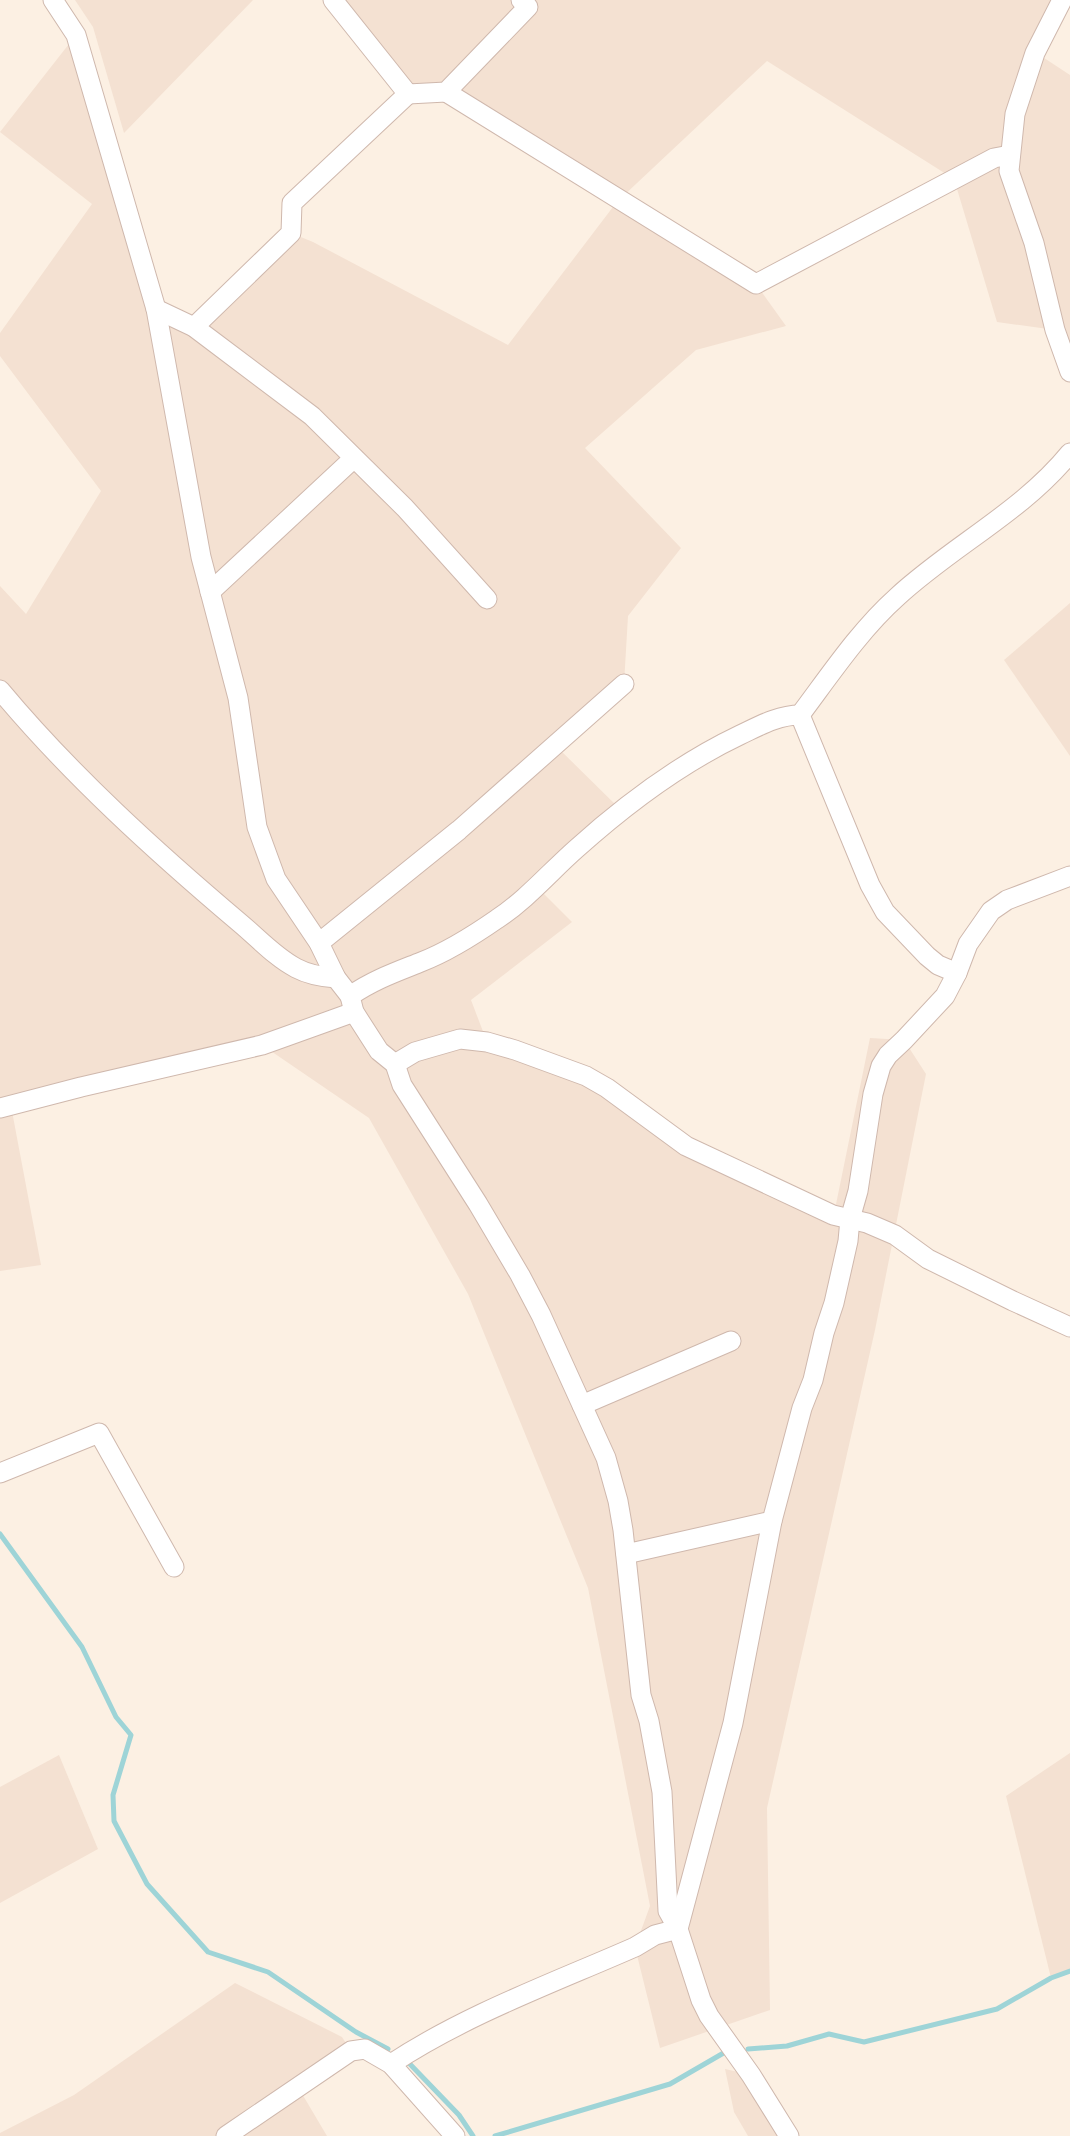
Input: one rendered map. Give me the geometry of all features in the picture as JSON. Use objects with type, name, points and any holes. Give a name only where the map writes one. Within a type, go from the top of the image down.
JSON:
[{"type":"street","points":[[53,0],[76,35],[156,309],[201,557],[238,698],[257,827],[276,879],[319,943],[336,978],[379,1051],[395,1064],[402,1085],[478,1204],[520,1275],[541,1315],[606,1458],[618,1502],[626,1554],[641,1695],[649,1721],[662,1792],[668,1911],[678,1929],[701,2000],[709,2016],[751,2075],[789,2136]]},
{"type":"street","points":[[333,0],[408,94]]},
{"type":"street","points":[[446,92],[528,7],[521,0]]},
{"type":"street","points":[[1062,0],[1035,52],[1015,114],[1009,171],[1034,243],[1055,330],[1070,372]]},
{"type":"street","points":[[194,327],[291,233],[292,202],[408,94],[446,92],[756,284],[994,158],[1010,155]]},
{"type":"street","points":[[156,309],[194,327],[312,416],[405,508],[487,599]]},
{"type":"street","points":[[800,715],[851,649],[896,597],[1022,500],[1041,484],[1070,453]]},
{"type":"street","points":[[210,592],[354,458]]},
{"type":"street","points":[[319,943],[459,830],[624,684]]},
{"type":"street","points":[[0,690],[46,741],[95,790],[216,903],[295,968],[315,976],[336,978]]},
{"type":"street","points":[[0,1108],[262,1045],[352,1004],[368,984],[442,951],[509,911],[621,810],[660,781],[708,750],[785,715],[800,715]]},
{"type":"street","points":[[800,715],[864,870],[886,912],[927,956],[938,965],[957,973]]},
{"type":"street","points":[[678,1929],[733,1723],[772,1521],[802,1408],[813,1380],[834,1303],[848,1241],[850,1219],[858,1191],[867,1130],[881,1066],[888,1055],[945,996],[957,973],[968,944],[991,911],[1007,900],[1070,876]]},
{"type":"street","points":[[395,1064],[414,1052],[460,1039],[487,1042],[515,1050],[586,1076],[607,1088],[686,1146],[710,1159],[759,1179],[834,1215],[867,1223],[895,1236],[928,1259],[1070,1327]]},
{"type":"street","points":[[582,1405],[731,1340]]},
{"type":"street","points":[[0,1473],[99,1433],[174,1567]]},
{"type":"street","points":[[626,1554],[772,1521]]},
{"type":"street","points":[[391,2064],[424,2042],[635,1947],[655,1934],[678,1929]]},
{"type":"street","points":[[226,2136],[351,2050],[364,2049],[391,2064],[455,2136]]},
{"type":"shaded area","points":[[75,0],[253,0],[124,133],[93,27]]},
{"type":"shaded area","points":[[333,0],[1062,0],[1035,52],[1070,75],[1070,372],[1055,330],[997,322],[954,179],[767,61],[620,199],[756,284],[786,326],[696,350],[585,448],[681,548],[628,616],[624,684],[555,745],[621,810],[536,886],[572,922],[471,1000],[487,1042],[560,1067],[666,1132],[834,1214],[870,1038],[904,1040],[926,1074],[875,1330],[767,1808],[770,2010],[660,2048],[635,1947],[650,1906],[588,1588],[468,1294],[369,1118],[262,1045],[11,1106],[41,1265],[0,1271],[0,586],[26,614],[101,491],[0,356],[0,333],[92,204],[0,132],[76,35],[156,309],[194,327],[291,233],[313,242],[508,345],[619,199],[446,92],[408,94]]},
{"type":"shaded area","points":[[1070,603],[1070,756],[1004,660]]},
{"type":"shaded area","points":[[1070,1753],[1070,1971],[1051,1978],[1006,1796]]},
{"type":"shaded area","points":[[59,1755],[98,1849],[0,1903],[0,1787]]},
{"type":"shaded area","points":[[235,1983],[342,2037],[351,2051],[298,2087],[327,2136],[0,2136],[0,2133],[74,2095]]},
{"type":"shaded area","points":[[725,2069],[751,2075],[789,2136],[748,2136],[734,2112]]},
{"type":"waterway","points":[[0,1534],[82,1647],[116,1717],[131,1735],[113,1795],[114,1821],[147,1884],[208,1952],[268,1972],[356,2032],[388,2049]]},
{"type":"waterway","points":[[748,2049],[787,2046],[829,2034],[864,2042],[997,2009],[1051,1978],[1070,1971]]},
{"type":"waterway","points":[[495,2136],[670,2084],[727,2051]]},
{"type":"waterway","points":[[406,2060],[459,2115],[473,2136]]}]
